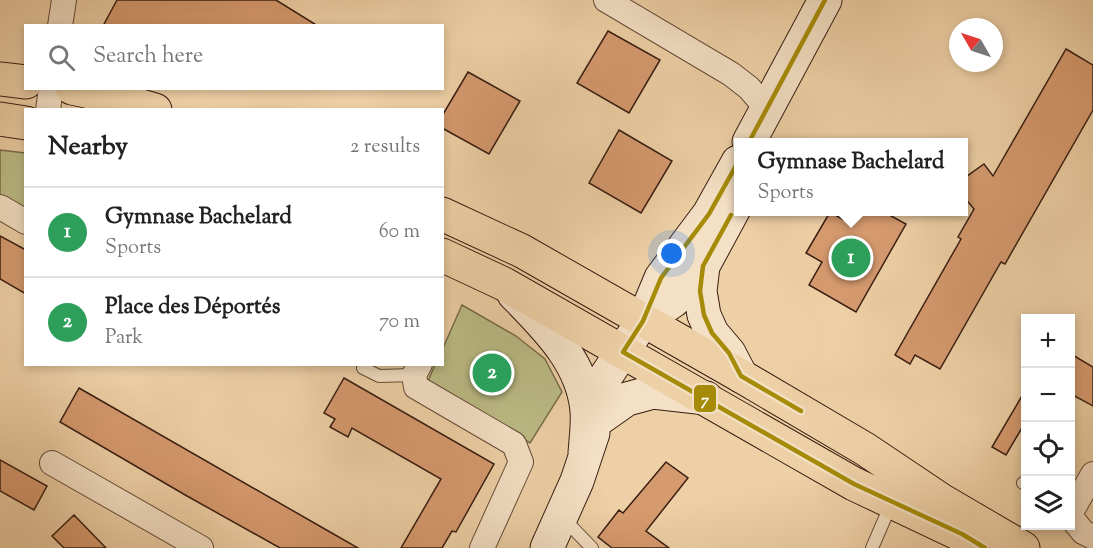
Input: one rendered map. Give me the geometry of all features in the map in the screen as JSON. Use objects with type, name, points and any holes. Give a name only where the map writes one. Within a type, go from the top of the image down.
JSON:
[{"type":"main road","points":[[751,138],[825,0]]},
{"type":"main road","points":[[769,138],[815,56],[842,0]]},
{"type":"main road","points":[[0,79],[24,82]]},
{"type":"main road","points":[[81,90],[148,108]]},
{"type":"main road","points":[[0,119],[24,123]]},
{"type":"main road","points":[[547,548],[577,481],[593,415],[619,359],[643,321],[661,278],[709,214],[734,169]]},
{"type":"main road","points":[[643,321],[673,301],[703,266],[734,208]]},
{"type":"main road","points":[[444,215],[522,251],[741,376],[865,449],[941,500],[1023,548]]},
{"type":"main road","points":[[444,256],[504,284],[619,359],[706,399],[854,484],[962,534],[985,548]]},
{"type":"main road","points":[[703,266],[700,291],[704,315],[712,333],[729,353],[741,376]]},
{"type":"main road","points":[[504,284],[562,348],[575,370],[593,415]]},
{"type":"main road","points":[[593,415],[627,399],[653,392],[706,399]]},
{"type":"street","points":[[60,24],[64,0]]},
{"type":"street","points":[[606,0],[723,69],[749,88],[767,109]]},
{"type":"street","points":[[48,108],[51,90]]},
{"type":"street","points":[[0,207],[24,221]]},
{"type":"street","points":[[417,370],[416,387],[514,444],[522,462],[482,548]]},
{"type":"street","points":[[52,463],[201,548]]},
{"type":"street","points":[[1075,508],[1093,474]]},
{"type":"street","points":[[1075,521],[1083,532],[1093,537]]},
{"type":"lane","points":[[363,368],[379,376],[417,370]]},
{"type":"lane","points":[[872,548],[892,502]]},
{"type":"lane","points":[[561,517],[571,524],[592,548]]},
{"type":"green space","points":[[0,150],[24,153],[24,210],[0,196]]},
{"type":"green space","points":[[462,305],[516,336],[545,359],[562,392],[530,443],[428,381],[435,366],[444,366],[444,346]]},
{"type":"building","points":[[117,0],[276,0],[315,24],[104,24]]},
{"type":"building","points":[[608,31],[660,60],[629,113],[577,83]]},
{"type":"building","points":[[1066,49],[1093,65],[1093,110],[1005,264],[1001,262],[940,369],[915,355],[910,364],[895,355],[961,239],[958,237],[974,209],[968,202],[968,175],[984,164],[993,176]]},
{"type":"building","points":[[468,72],[520,101],[489,154],[444,129],[444,113]]},
{"type":"building","points":[[619,130],[672,161],[641,213],[589,183]]},
{"type":"building","points":[[828,216],[837,216],[851,224],[856,216],[891,216],[906,224],[856,312],[809,285],[822,262],[806,253]]},
{"type":"building","points":[[0,236],[24,249],[24,293],[0,279]]},
{"type":"building","points":[[1075,356],[1093,367],[1093,406],[1075,396]]},
{"type":"building","points":[[344,378],[494,464],[456,532],[452,531],[442,548],[401,548],[441,479],[352,428],[348,437],[330,427],[335,419],[324,413]]},
{"type":"building","points":[[79,388],[358,548],[280,548],[187,496],[60,422]]},
{"type":"building","points":[[1021,398],[1021,430],[1006,455],[992,447]]},
{"type":"building","points":[[0,460],[47,486],[34,510],[0,491]]},
{"type":"building","points":[[666,462],[688,478],[646,531],[669,548],[612,548],[598,537],[619,510],[623,513]]},
{"type":"building","points":[[74,515],[106,548],[64,548],[52,536]]},
{"type":"transit line","name":"7","points":[[751,138],[825,0]]},
{"type":"transit line","name":"7","points":[[734,169],[709,214],[661,278],[643,321],[623,352],[854,484],[962,534],[985,548]]},
{"type":"transit line","name":"7","points":[[731,215],[703,266],[700,291],[704,315],[712,333],[729,353],[741,376],[801,411]]},
{"type":"place","name":"Gymnase Bachelard","points":[[851,258]]},
{"type":"place","name":"Place des Déportés","points":[[492,373]]}]
